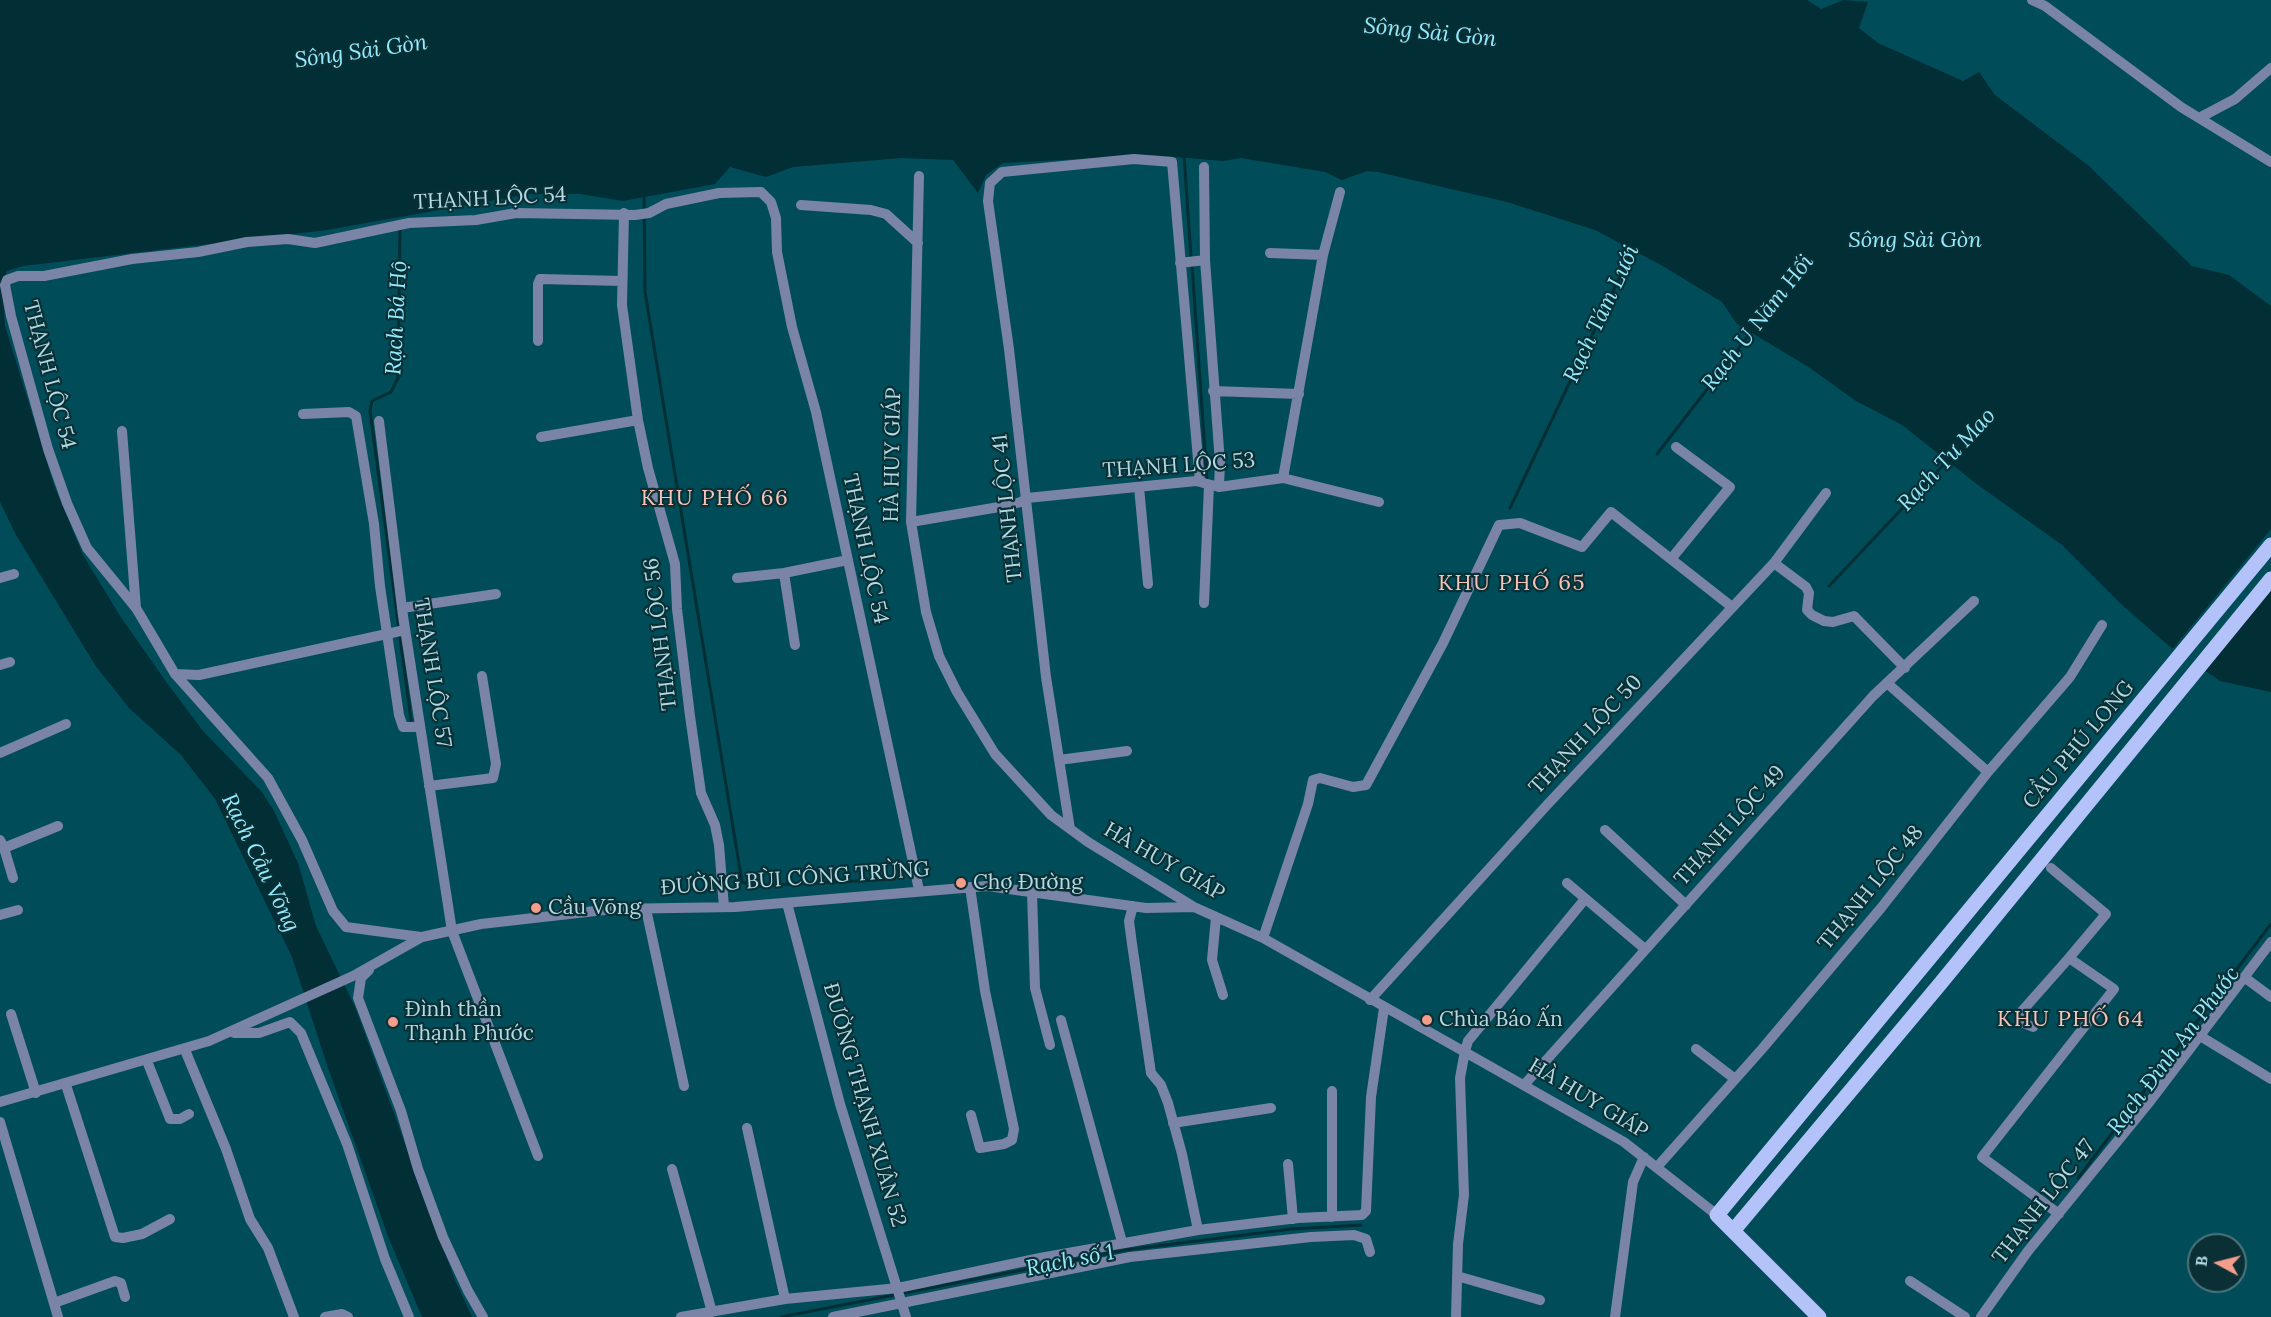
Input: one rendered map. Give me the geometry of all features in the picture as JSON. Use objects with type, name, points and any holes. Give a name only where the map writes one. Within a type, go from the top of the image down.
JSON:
[{"type":"main road","name":"CẦU PHÚ LONG","points":[[1717,1215],[2271,545]]},
{"type":"main road","name":"CẦU PHÚ LONG","points":[[1733,1231],[1940,984],[2271,579]]},
{"type":"main road","name":"HÀ HUY GIÁP","points":[[1717,1215],[1819,1317]]},
{"type":"street","points":[[2032,0],[2049,3],[2199,118],[2271,162]]},
{"type":"street","points":[[2199,118],[2235,99],[2271,68]]},
{"type":"street","name":"THẠNH LỘC 41","points":[[1070,829],[1046,677],[1024,500],[988,201],[990,183],[1002,172],[1134,159],[1172,162],[1181,263]]},
{"type":"street","points":[[1204,167],[1204,260],[1220,463],[1209,485]]},
{"type":"street","name":"HÀ HUY GIÁP","points":[[919,176],[911,522],[926,612],[939,656],[980,732],[1010,774],[1051,815],[1070,829],[1194,907],[1263,938],[1524,1085],[1644,1156],[1717,1215]]},
{"type":"street","name":"THẠNH LỘC 54","points":[[136,608],[87,548],[67,503],[48,449],[11,316],[5,285],[7,280],[18,276],[44,276],[132,259],[198,252],[247,242],[288,239],[315,243],[408,223],[476,220],[516,213],[649,213],[666,204],[718,193],[761,192],[771,202],[776,218],[777,252],[792,327],[816,412],[919,890]]},
{"type":"street","points":[[1283,478],[1323,255],[1340,192]]},
{"type":"street","points":[[801,205],[871,210],[886,214],[918,243]]},
{"type":"street","name":"THẠNH LỘC 56","points":[[624,213],[622,305],[638,420],[648,468],[675,564],[677,609],[701,793],[715,825],[724,907]]},
{"type":"street","points":[[1270,253],[1323,255]]},
{"type":"street","points":[[1204,260],[1181,263],[1209,485],[1204,603]]},
{"type":"street","points":[[538,341],[538,284],[540,279],[622,281]]},
{"type":"street","points":[[1213,391],[1299,394]]},
{"type":"street","points":[[303,414],[349,411],[356,416],[390,633],[399,715],[403,727],[420,727]]},
{"type":"street","points":[[541,437],[638,420]]},
{"type":"street","name":"THẠNH LỘC 57","points":[[379,421],[405,630],[452,931],[538,1156]]},
{"type":"street","points":[[122,431],[136,608],[175,674],[268,778],[302,840],[333,910],[346,927],[422,937]]},
{"type":"street","points":[[1671,559],[1730,487],[1676,447]]},
{"type":"street","name":"THẠNH LỘC 53","points":[[911,522],[1005,506],[1024,500],[1139,487],[1209,485],[1283,478],[1379,502]]},
{"type":"street","points":[[1139,487],[1148,584]]},
{"type":"street","name":"THẠNH LỘC 50","points":[[1370,1000],[1774,563],[1826,493]]},
{"type":"street","points":[[1263,938],[1308,804],[1313,780],[1320,778],[1353,787],[1366,785],[1443,643],[1499,525],[1520,523],[1582,547],[1611,512],[1732,607]]},
{"type":"street","points":[[736,578],[784,573],[848,560]]},
{"type":"street","points":[[1774,563],[1806,587],[1809,593],[1807,610],[1812,615],[1824,621],[1833,622],[1854,616],[1905,668]]},
{"type":"street","points":[[784,573],[795,645]]},
{"type":"street","points":[[0,578],[14,574]]},
{"type":"street","points":[[402,608],[496,594]]},
{"type":"street","name":"THẠNH LỘC 49","points":[[1524,1085],[1887,683],[1974,601]]},
{"type":"street","name":"THẠNH LỘC 48","points":[[1657,1167],[1881,908],[1988,772],[2070,677],[2102,625]]},
{"type":"street","points":[[175,674],[199,675],[405,630]]},
{"type":"street","points":[[429,786],[493,778],[496,764],[482,676]]},
{"type":"street","points":[[1887,683],[1988,772]]},
{"type":"street","points":[[0,753],[66,724]]},
{"type":"street","points":[[1059,760],[1127,751]]},
{"type":"street","points":[[13,878],[2,844],[57,826]]},
{"type":"street","points":[[1605,830],[1686,905]]},
{"type":"street","points":[[2033,1027],[2021,1022],[2022,1011],[2106,914],[2051,868]]},
{"type":"street","points":[[1567,883],[1645,949]]},
{"type":"street","points":[[970,887],[985,991],[1014,1129],[1012,1140],[1004,1144],[980,1148],[971,1115]]},
{"type":"street","name":"ĐƯỜNG BÙI CÔNG TRỪNG","points":[[0,1102],[185,1050],[295,1004],[352,976],[422,937],[481,924],[536,917],[646,909],[787,903],[970,887],[1032,891],[1132,906],[1194,907]]},
{"type":"street","points":[[1032,891],[1035,988],[1050,1045]]},
{"type":"street","points":[[1460,1316],[1458,1276],[1464,1195],[1460,1078],[1465,1051],[1468,1041],[1585,899]]},
{"type":"street","name":"ĐƯỜNG THẠNH XUÂN 52","points":[[787,903],[840,1104],[906,1317]]},
{"type":"street","points":[[1132,906],[1130,921],[1132,944],[1151,1072],[1161,1085],[1173,1123],[1198,1230]]},
{"type":"street","points":[[646,909],[684,1086]]},
{"type":"street","points":[[0,915],[18,910]]},
{"type":"street","points":[[1216,917],[1212,960],[1223,995]]},
{"type":"street","name":"THẠNH LỘC 47","points":[[1981,1317],[2271,942]]},
{"type":"street","points":[[2059,1214],[1982,1157],[2114,990],[2068,958]]},
{"type":"street","points":[[375,963],[361,978],[358,998],[401,1111],[418,1169],[443,1237],[483,1317]]},
{"type":"street","points":[[2244,977],[2271,997]]},
{"type":"street","points":[[681,1317],[785,1299],[898,1288],[1122,1242],[1198,1230],[1293,1219],[1360,1215],[1366,1211],[1370,1106],[1384,1008]]},
{"type":"street","points":[[11,1014],[36,1093]]},
{"type":"street","points":[[1061,1020],[1122,1242]]},
{"type":"street","points":[[229,1033],[259,1033],[290,1022],[301,1034],[347,1144],[385,1259],[409,1317]]},
{"type":"street","points":[[2200,1036],[2271,1079]]},
{"type":"street","points":[[1696,1049],[1735,1079]]},
{"type":"street","points":[[185,1050],[226,1149],[250,1219],[268,1248],[294,1317]]},
{"type":"street","points":[[147,1061],[170,1119],[180,1119],[189,1114]]},
{"type":"street","points":[[66,1084],[115,1237],[123,1238],[142,1233],[170,1219]]},
{"type":"street","points":[[1332,1091],[1332,1217]]},
{"type":"street","points":[[1173,1123],[1271,1108]]},
{"type":"street","points":[[0,1122],[58,1317]]},
{"type":"street","points":[[747,1128],[785,1299]]},
{"type":"street","points":[[1615,1317],[1633,1182],[1644,1156]]},
{"type":"street","points":[[1288,1164],[1293,1219]]},
{"type":"street","points":[[672,1169],[712,1312]]},
{"type":"street","points":[[833,1317],[1130,1257],[1311,1237],[1361,1236],[1369,1244],[1370,1252]]},
{"type":"street","points":[[1458,1276],[1540,1299]]},
{"type":"street","points":[[54,1303],[115,1281],[121,1283],[125,1298]]},
{"type":"street","points":[[1910,1281],[1965,1317]]},
{"type":"street","points":[[325,1317],[342,1314],[348,1317]]},
{"type":"water","name":"Sông Sài Gòn","points":[[0,0],[1807,0],[1821,9],[1843,0],[1868,2],[1859,28],[1878,43],[1963,81],[1979,72],[1995,95],[2089,166],[2192,266],[2229,275],[2271,306],[2271,692],[2220,681],[2169,646],[2121,604],[2062,545],[1978,485],[1902,425],[1856,401],[1807,366],[1737,324],[1722,302],[1661,265],[1595,230],[1507,202],[1378,172],[1367,171],[1342,180],[1325,172],[1241,158],[1223,161],[1153,155],[1003,163],[986,175],[978,193],[953,160],[901,158],[793,167],[766,177],[730,167],[715,184],[623,201],[580,194],[529,194],[327,230],[23,266],[7,271],[2,286],[5,326],[54,485],[83,555],[120,616],[203,731],[262,792],[274,811],[298,863],[316,926],[355,1007],[455,1280],[472,1317],[422,1317],[389,1239],[328,1068],[292,957],[215,799],[181,755],[129,708],[95,665],[16,535],[0,502]]},
{"type":"pier","points":[[2271,529],[2271,590],[2203,673],[2171,651]]},
{"type":"waterway","points":[[1184,154],[1191,258]]},
{"type":"waterway","points":[[644,194],[645,292],[742,882],[754,886],[895,879]]},
{"type":"waterway","name":"Rạch Bá Hộ","points":[[400,228],[398,378],[391,392],[372,401],[370,411],[411,720]]},
{"type":"waterway","name":"Rạch Tám Lưới","points":[[1510,508],[1633,249]]},
{"type":"waterway","points":[[1192,265],[1207,481]]},
{"type":"waterway","name":"Rạch U Năm Hối","points":[[1657,454],[1752,331]]},
{"type":"waterway","name":"Rạch Tư Mao","points":[[1829,586],[1949,459]]},
{"type":"waterway","name":"Rạch Đình An Phước","points":[[2078,1178],[2271,924]]},
{"type":"waterway","name":"Rạch số 1","points":[[781,1317],[1125,1250],[1291,1229],[1361,1225]]},
{"type":"place","name":"Chợ Đường","points":[[961,883]]},
{"type":"place","name":"Cầu Võng","points":[[536,908]]},
{"type":"place","name":"Chùa Báo Ấn","points":[[1427,1020]]},
{"type":"place","name":"Đình thần Thạnh Phước","points":[[393,1022]]},
{"type":"district","name":"KHU PHỐ 66","points":[[715,499]]},
{"type":"district","name":"KHU PHỐ 65","points":[[1512,584]]},
{"type":"district","name":"KHU PHỐ 64","points":[[2071,1020]]},
{"type":"water label","name":"Rạch Cầu Võng","points":[[260,863]]}]
